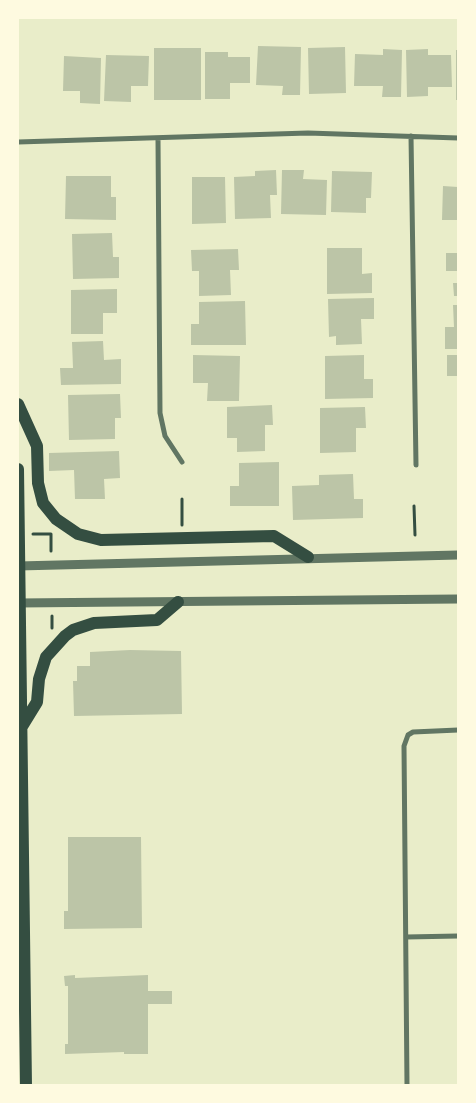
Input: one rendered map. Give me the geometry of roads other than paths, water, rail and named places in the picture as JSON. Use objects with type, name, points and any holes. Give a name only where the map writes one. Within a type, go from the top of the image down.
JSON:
[{"type":"main road","points":[[18,404],[37,446],[38,483],[43,503],[56,519],[78,534],[101,540],[274,536],[308,557]]},
{"type":"main road","points":[[18,469],[18,603],[26,1086]]},
{"type":"main road","points":[[21,728],[37,702],[39,679],[46,657],[65,636],[73,630],[94,623],[157,620],[178,602]]},
{"type":"street","points":[[18,142],[308,133],[458,138]]},
{"type":"street","points":[[411,136],[416,465]]},
{"type":"street","points":[[158,139],[160,413],[165,436],[182,462]]},
{"type":"street","points":[[19,566],[308,557],[458,555]]},
{"type":"street","points":[[18,603],[458,599]]},
{"type":"street","points":[[407,1086],[404,746],[408,735],[420,730],[458,730]]},
{"type":"street","points":[[406,937],[458,936]]}]
